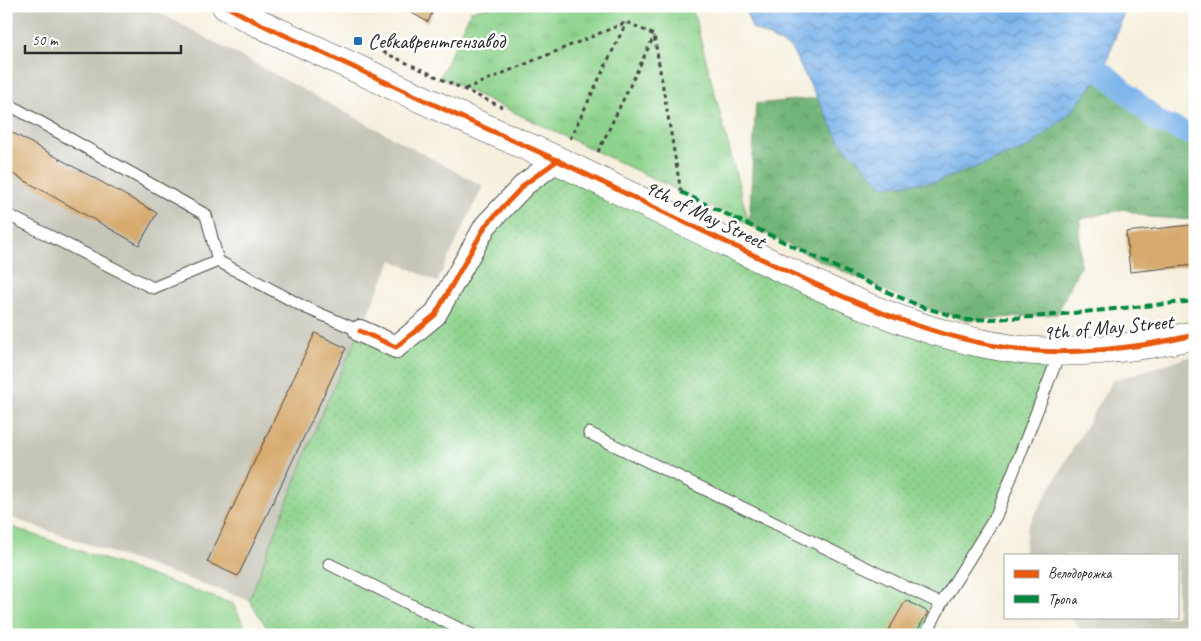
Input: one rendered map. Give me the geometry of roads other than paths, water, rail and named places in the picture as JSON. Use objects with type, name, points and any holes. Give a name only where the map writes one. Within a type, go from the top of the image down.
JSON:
[{"type":"street","name":"9th of May Street","points":[[226,6],[452,113],[564,150],[790,273],[850,300],[900,319],[960,338],[1008,348],[1060,352],[1141,345],[1195,335]]},
{"type":"street","points":[[360,331],[396,347],[436,315],[486,225],[525,184],[564,150]]},
{"type":"lane","points":[[6,103],[206,215],[218,260],[304,307],[360,331]]},
{"type":"lane","points":[[6,214],[153,288],[218,260]]},
{"type":"lane","points":[[926,635],[941,604],[996,516],[1060,352]]},
{"type":"lane","points":[[590,433],[941,604]]},
{"type":"lane","points":[[329,564],[472,635]]},
{"type":"water","points":[[744,6],[1126,6],[1103,72],[1071,112],[1030,147],[936,182],[883,186],[840,142],[791,48],[752,28]]},
{"type":"waterway","points":[[1103,72],[1159,122],[1195,136]]},
{"type":"place","name":"Севкаврентгензавод","points":[[358,41]]}]
